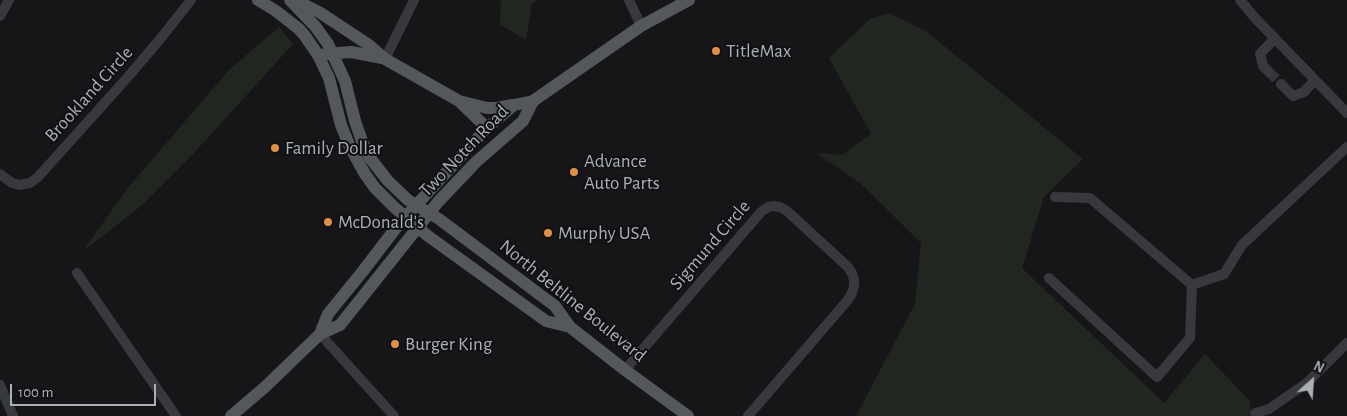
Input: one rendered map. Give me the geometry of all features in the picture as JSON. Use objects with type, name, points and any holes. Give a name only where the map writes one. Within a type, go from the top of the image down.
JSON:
[{"type":"main road","points":[[258,0],[276,11],[306,36],[329,78],[341,125],[354,155],[375,188],[402,220],[418,228],[546,321],[570,327]]},
{"type":"main road","name":"North Beltline Boulevard","points":[[290,0],[315,26],[333,53],[345,81],[355,121],[366,150],[382,174],[412,202],[555,306],[570,327],[688,416]]},
{"type":"main road","points":[[295,0],[326,16],[369,45],[385,59],[459,101],[487,128]]},
{"type":"main road","name":"Two Notch Road","points":[[320,334],[328,314],[402,220],[412,202],[487,128],[514,105],[533,101],[640,26],[690,0]]},
{"type":"main road","points":[[318,55],[351,52],[385,59]]},
{"type":"main road","points":[[459,101],[487,108],[514,105]]},
{"type":"main road","name":"Two Notch Road","points":[[231,416],[265,387],[320,334],[340,325],[438,202],[476,162],[523,121],[533,101]]},
{"type":"street","points":[[0,16],[9,0]]},
{"type":"street","name":"Brookland Circle","points":[[0,174],[12,183],[19,185],[30,183],[38,177],[133,72],[191,0]]},
{"type":"street","points":[[385,59],[414,0]]},
{"type":"street","points":[[629,0],[640,26]]},
{"type":"street","points":[[1240,0],[1347,114]]},
{"type":"street","points":[[1269,72],[1263,66],[1260,54],[1275,38]]},
{"type":"street","points":[[1281,84],[1292,96],[1304,92],[1315,80]]},
{"type":"street","points":[[1192,285],[1224,274],[1242,245],[1347,147]]},
{"type":"street","points":[[1055,197],[1090,198],[1192,285]]},
{"type":"street","name":"Sigmund Circle","points":[[625,370],[761,212],[768,207],[780,207],[787,211],[848,267],[852,273],[854,286],[847,301],[748,416]]},
{"type":"street","points":[[77,273],[176,416]]},
{"type":"street","points":[[1049,278],[1157,377],[1190,338],[1192,285]]},
{"type":"street","points":[[320,334],[394,416]]},
{"type":"street","points":[[1255,413],[1269,408],[1308,382],[1347,343]]},
{"type":"street","points":[[0,385],[13,416]]},
{"type":"shaded area","points":[[501,0],[538,0],[532,4],[526,40],[500,24]]},
{"type":"shaded area","points":[[889,13],[926,31],[1083,159],[1044,197],[1022,268],[1164,403],[1205,354],[1250,401],[1250,416],[856,416],[915,304],[921,243],[860,183],[816,153],[842,155],[871,134],[829,58],[870,19]]},
{"type":"shaded area","points":[[279,27],[293,44],[194,153],[141,206],[83,251],[127,189],[229,70]]},
{"type":"tunnel","points":[[1269,72],[1281,84]]},
{"type":"place","name":"TitleMax","points":[[716,51]]},
{"type":"place","name":"Family Dollar","points":[[275,148]]},
{"type":"place","name":"Advance Auto Parts","points":[[574,172]]},
{"type":"place","name":"McDonald's","points":[[328,222]]},
{"type":"place","name":"Murphy USA","points":[[548,233]]},
{"type":"place","name":"Burger King","points":[[395,344]]}]
